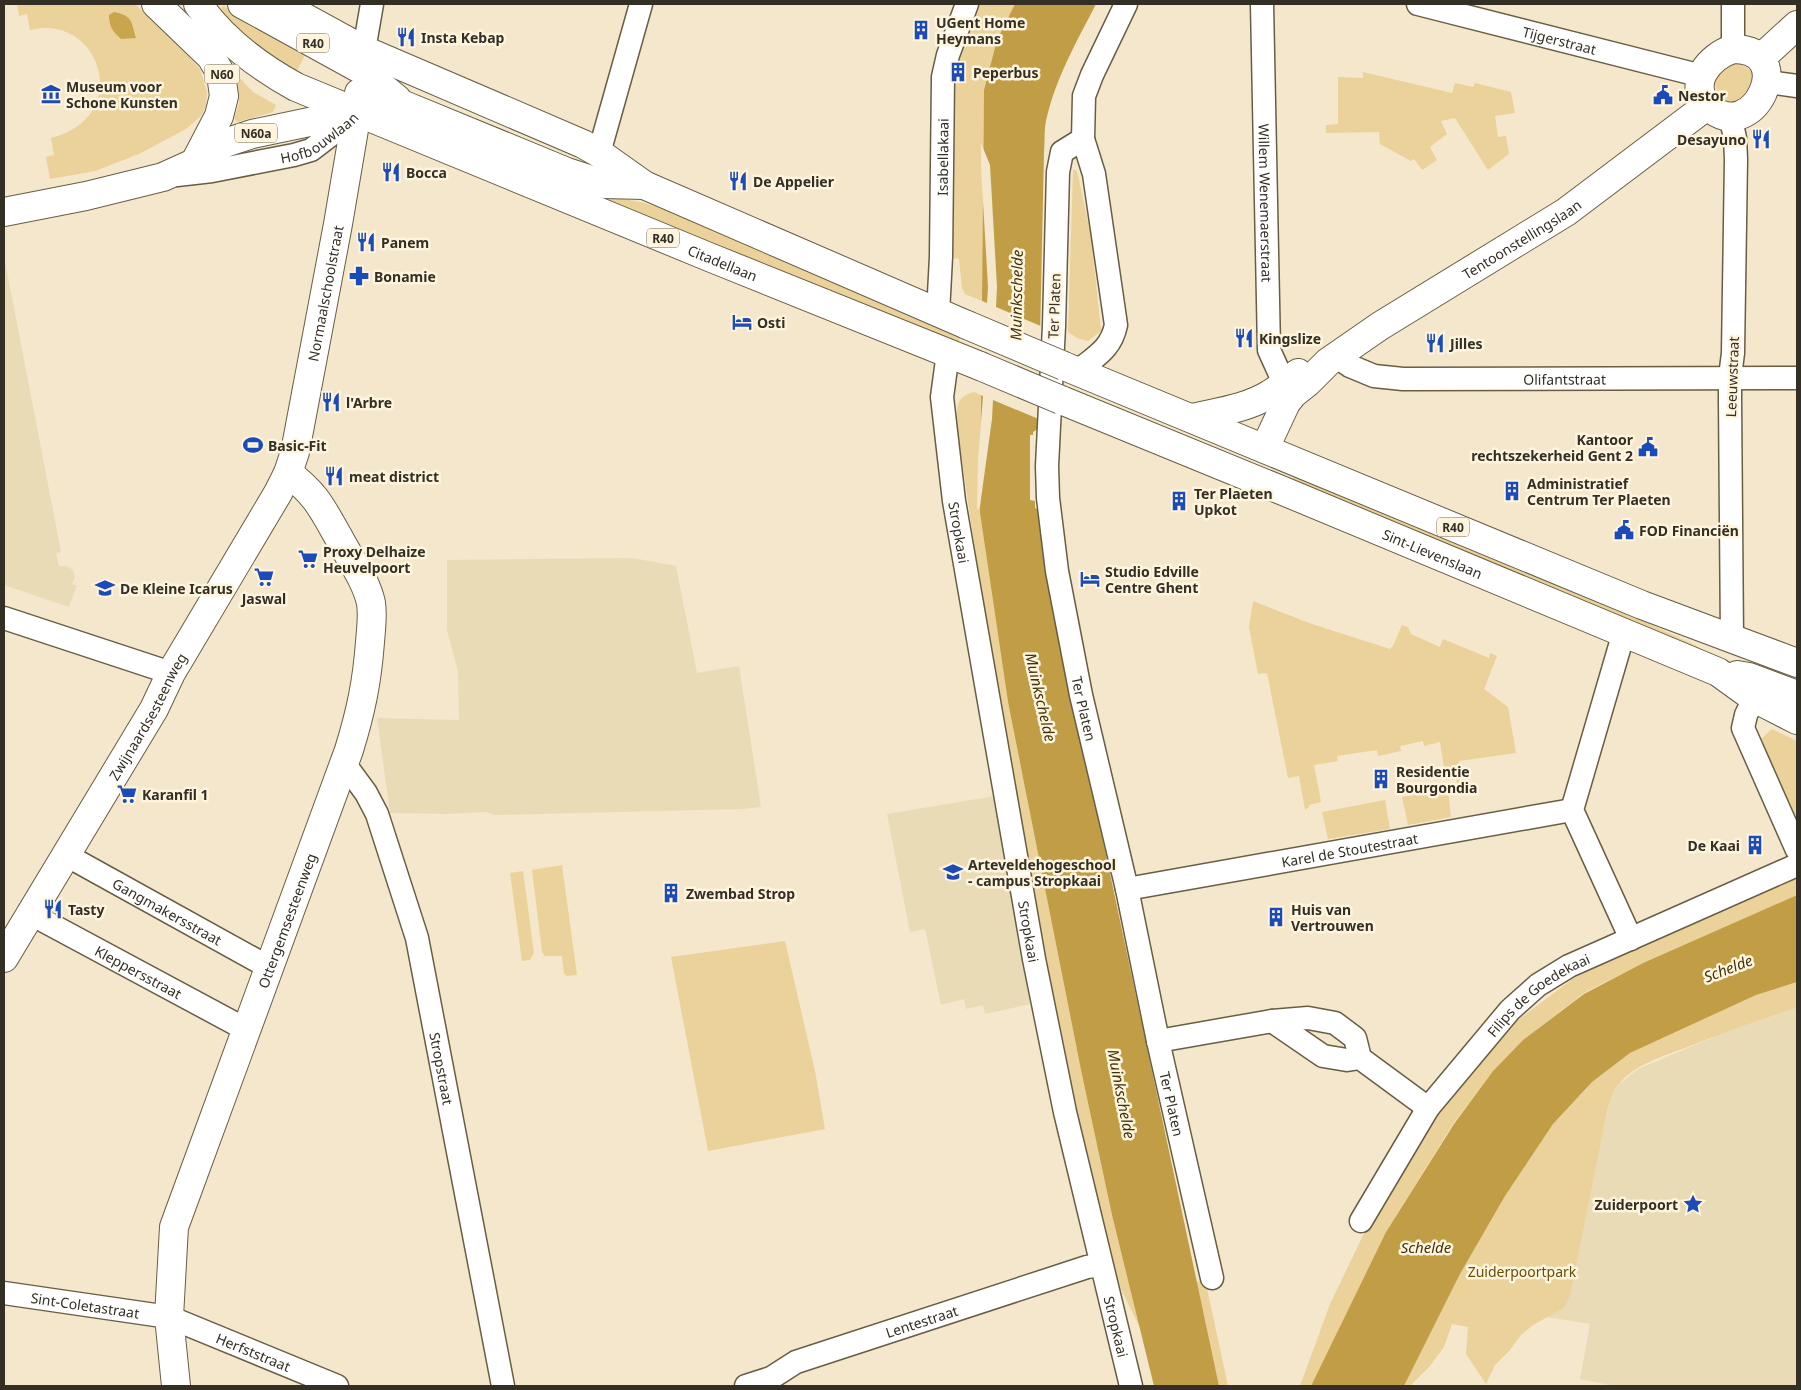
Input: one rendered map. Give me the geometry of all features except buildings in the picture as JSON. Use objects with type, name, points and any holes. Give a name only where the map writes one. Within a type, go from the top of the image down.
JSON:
[{"type":"main road","name":"N60","points":[[156,4],[211,57],[222,74],[224,96],[219,116],[194,163]]},
{"type":"main road","name":"R40","points":[[198,4],[204,14],[250,59],[296,87],[417,74],[553,130],[599,152],[644,185],[966,325],[1642,605],[1797,663]]},
{"type":"main road","name":"R40","points":[[262,8],[360,81],[404,105],[567,172],[604,184],[644,185]]},
{"type":"main road","name":"Tentoonstellingslaan","points":[[1192,418],[1256,401],[1270,394],[1308,382],[1332,359],[1380,326],[1566,212],[1719,110],[1746,112],[1763,97],[1765,70],[1797,25]]},
{"type":"main road","points":[[1719,110],[1702,98],[1700,87],[1706,66],[1714,58],[1723,52],[1744,49],[1754,52],[1765,70]]},
{"type":"main road","name":"Hofbouwlaan","points":[[4,212],[86,196],[163,177],[194,163],[225,143],[252,134],[360,81]]},
{"type":"main road","name":"Citadellaan","points":[[360,81],[959,358],[1061,400]]},
{"type":"main road","name":"Normaalschoolstraat","points":[[288,473],[295,452],[338,224],[360,81]]},
{"type":"main road","name":"Tentoonstellingslaan","points":[[1265,448],[1286,403],[1289,388]]},
{"type":"main road","name":"Sint-Lievenslaan","points":[[1061,400],[1718,672],[1754,698],[1797,720]]},
{"type":"main road","points":[[1192,454],[1211,446],[1225,450],[1263,451],[1265,448]]},
{"type":"main road","name":"Zwijnaardsesteenweg","points":[[4,958],[18,925],[66,855],[154,709],[171,672],[278,494],[288,473]]},
{"type":"main road","name":"Ottergemsesteenweg","points":[[176,1386],[169,1317],[174,1227],[344,763],[362,708],[367,676],[372,621],[371,603],[364,586],[318,500],[305,485],[288,473]]},
{"type":"main road","name":"R40","points":[[1642,605],[1700,639],[1797,681]]},
{"type":"main road","name":"R40","points":[[1718,672],[1749,677],[1797,695]]},
{"type":"street","points":[[360,81],[372,4]]},
{"type":"street","points":[[599,152],[641,4]]},
{"type":"street","name":"Isabellakaai","points":[[938,313],[941,257],[943,76],[948,55],[967,4]]},
{"type":"street","points":[[1071,368],[1107,347],[1113,337],[1116,324],[1094,174],[1083,139],[1084,96],[1126,4]]},
{"type":"street","name":"Willem Wenemaerstraat","points":[[1262,4],[1269,350],[1289,388]]},
{"type":"street","name":"Tijgerstraat","points":[[1418,4],[1702,76]]},
{"type":"street","points":[[1733,4],[1734,49]]},
{"type":"street","points":[[1765,70],[1797,86]]},
{"type":"street","name":"Hofbouwlaan","points":[[163,177],[212,171],[311,150],[349,121],[360,81]]},
{"type":"street","name":"Leeuwstraat","points":[[1719,110],[1735,138],[1736,158],[1733,353],[1730,378],[1732,640]]},
{"type":"street","name":"Ter Platen","points":[[1083,139],[1062,152],[1058,172],[1054,326],[1048,426],[1048,498],[1057,571],[1081,695],[1127,889],[1158,1041],[1212,1278]]},
{"type":"street","name":"Stropkaai","points":[[959,358],[942,398],[957,517],[1034,959],[1065,1112],[1131,1386]]},
{"type":"street","name":"Olifantstraat","points":[[1332,359],[1374,376],[1403,379],[1797,378]]},
{"type":"street","points":[[4,618],[171,672]]},
{"type":"street","points":[[1624,632],[1572,810],[1631,940]]},
{"type":"street","points":[[1754,698],[1746,715],[1743,728],[1797,850]]},
{"type":"street","name":"Stropstraat","points":[[344,763],[366,793],[377,814],[417,938],[503,1386]]},
{"type":"street","name":"Karel de Stoutestraat","points":[[1127,889],[1572,810]]},
{"type":"street","name":"Gangmakersstraat","points":[[66,855],[270,968]]},
{"type":"street","name":"Filips de Goedekaai","points":[[1362,1221],[1428,1108],[1510,1010],[1538,985],[1569,966],[1797,865]]},
{"type":"street","name":"Kleppersstraat","points":[[18,925],[247,1030]]},
{"type":"street","points":[[1158,1041],[1272,1021],[1308,1018],[1335,1024],[1355,1038],[1360,1058],[1428,1108]]},
{"type":"street","points":[[1272,1021],[1324,1056],[1347,1060],[1360,1058]]},
{"type":"street","name":"Lentestraat","points":[[746,1386],[771,1378],[796,1362],[1087,1267],[1101,1265]]},
{"type":"street","name":"Sint-Coletastraat","points":[[4,1293],[169,1317]]},
{"type":"street","name":"Herfststraat","points":[[169,1317],[337,1386]]},
{"type":"shaded area","points":[[114,12],[125,15],[130,20],[136,38],[121,39],[115,33],[109,19],[109,15]]},
{"type":"shaded area","points":[[4,256],[61,552],[56,553],[59,566],[67,566],[73,570],[75,577],[72,584],[77,586],[69,607],[4,585]]},
{"type":"shaded area","points":[[627,558],[676,566],[697,673],[739,666],[761,807],[495,815],[486,812],[448,814],[390,813],[377,718],[459,720],[458,672],[447,630],[447,560]]},
{"type":"shaded area","name":"Arteveldehogeschool - campus Stropkaai","points":[[995,796],[1030,1004],[985,1014],[983,1005],[966,1009],[964,999],[941,1005],[925,929],[910,932],[887,814]]},
{"type":"shaded area","name":"Zuiderpoort","points":[[1797,1008],[1797,1386],[1614,1386],[1580,1379],[1590,1324],[1547,1317],[1564,1308],[1611,1096],[1619,1084],[1638,1069],[1726,1032]]},
{"type":"green space","points":[[17,4],[135,4],[174,40],[200,69],[207,92],[206,106],[201,116],[186,129],[139,154],[95,171],[50,179],[46,157],[54,155],[51,138],[77,127],[93,110],[100,90],[98,69],[90,51],[75,36],[54,29],[30,30],[27,14],[19,16]]},
{"type":"green space","points":[[972,4],[1015,4],[997,40],[984,90],[982,301],[965,294],[962,288],[959,259],[945,257],[947,77]]},
{"type":"green space","points":[[223,6],[306,53],[296,73],[247,40],[219,10]]},
{"type":"green space","points":[[1729,62],[1743,66],[1753,75],[1749,96],[1732,102],[1723,99],[1715,82],[1715,77]]},
{"type":"green space","points":[[234,72],[253,92],[276,105],[273,112],[237,122],[234,118],[239,103],[239,94],[230,96]]},
{"type":"green space","points":[[1363,72],[1452,93],[1455,83],[1473,87],[1475,83],[1511,92],[1515,113],[1495,116],[1498,137],[1506,136],[1509,154],[1488,170],[1455,118],[1441,121],[1447,134],[1430,147],[1437,160],[1422,170],[1414,159],[1411,161],[1380,144],[1379,132],[1326,133],[1326,125],[1338,124],[1338,77],[1363,78]]},
{"type":"green space","points":[[408,117],[617,197],[680,214],[961,335],[957,346],[855,306]]},
{"type":"green space","points":[[1073,170],[1076,170],[1078,175],[1091,236],[1101,331],[1088,341],[1077,338],[1068,332]]},
{"type":"green space","points":[[974,392],[981,395],[980,513],[1008,702],[1081,1070],[1112,1215],[1141,1330],[1120,1287],[1089,1171],[1035,920],[998,706],[956,420],[959,402],[964,396]]},
{"type":"green space","points":[[1299,475],[1615,608],[1697,646],[1711,656],[1284,481]]},
{"type":"green space","points":[[1253,601],[1312,624],[1390,649],[1402,625],[1408,627],[1411,634],[1440,647],[1443,639],[1489,658],[1490,653],[1497,656],[1484,689],[1508,707],[1516,753],[1459,761],[1463,782],[1457,783],[1456,779],[1446,780],[1440,742],[1424,746],[1423,741],[1400,746],[1401,751],[1378,756],[1377,750],[1337,756],[1338,761],[1314,765],[1321,802],[1309,805],[1305,810],[1299,776],[1288,778],[1267,673],[1258,674],[1249,627]]},
{"type":"green space","points":[[1772,729],[1797,741],[1797,823],[1761,739]]},
{"type":"green space","points":[[1448,789],[1451,817],[1408,825],[1402,797]]},
{"type":"green space","points":[[1385,800],[1390,829],[1328,839],[1322,812]]},
{"type":"green space","points":[[562,865],[577,975],[567,976],[564,974],[562,956],[545,956],[542,952],[532,870]]},
{"type":"green space","points":[[523,871],[534,953],[530,960],[522,961],[510,873]]},
{"type":"green space","points":[[1797,874],[1797,895],[1643,963],[1584,993],[1523,1040],[1493,1071],[1453,1124],[1386,1232],[1311,1386],[1300,1386],[1330,1304],[1369,1223],[1438,1113],[1479,1059],[1510,1026],[1574,978],[1635,946]]},
{"type":"green space","points":[[785,941],[815,1071],[825,1129],[708,1151],[671,957]]},
{"type":"green space","name":"Zuiderpoortpark","points":[[1797,982],[1797,1008],[1658,1058],[1633,1071],[1617,1087],[1607,1112],[1570,1296],[1564,1308],[1533,1325],[1520,1336],[1510,1350],[1495,1365],[1486,1384],[1466,1354],[1468,1327],[1452,1324],[1444,1347],[1430,1366],[1410,1386],[1404,1386],[1460,1274],[1505,1196],[1553,1124],[1592,1082],[1630,1053],[1756,995]]},
{"type":"green space","points":[[1205,1279],[1228,1386],[1219,1386],[1196,1282]]},
{"type":"water","name":"Muinkschelde","points":[[1015,4],[1096,4],[1061,75],[1045,125],[1038,429],[1033,432],[1033,435],[1030,435],[1030,500],[1035,501],[1035,508],[1041,511],[1052,601],[1219,1386],[1154,1386],[1112,1215],[1081,1070],[1008,702],[980,513],[984,90],[997,40]]},
{"type":"water","name":"Schelde","points":[[1797,895],[1797,982],[1756,995],[1630,1053],[1592,1082],[1553,1124],[1505,1196],[1460,1274],[1404,1386],[1311,1386],[1386,1232],[1454,1124],[1493,1071],[1523,1040],[1584,994],[1643,963]]},
{"type":"pier","points":[[981,143],[990,165],[997,287],[996,307],[1043,327],[1041,420],[993,400],[980,506],[977,510],[978,461],[983,396],[978,394],[980,300],[987,303],[988,287]]},
{"type":"place","name":"UGent Home Heymans","points":[[921,30]]},
{"type":"place","name":"Insta Kebap","points":[[406,37]]},
{"type":"place","name":"Peperbus","points":[[958,72]]},
{"type":"place","name":"Museum voor Schone Kunsten","points":[[51,94]]},
{"type":"place","name":"Nestor","points":[[1663,95]]},
{"type":"place","name":"Desayuno","points":[[1761,139]]},
{"type":"place","name":"Bocca","points":[[391,172]]},
{"type":"place","name":"De Appelier","points":[[738,181]]},
{"type":"place","name":"Panem","points":[[366,242]]},
{"type":"place","name":"Bonamie","points":[[359,276]]},
{"type":"place","name":"Osti","points":[[742,322]]},
{"type":"place","name":"Kingslize","points":[[1244,338]]},
{"type":"place","name":"Jilles","points":[[1435,343]]},
{"type":"place","name":"l'Arbre","points":[[331,402]]},
{"type":"place","name":"Basic-Fit","points":[[253,445]]},
{"type":"place","name":"Kantoor rechtszekerheid Gent 2","points":[[1648,447]]},
{"type":"place","name":"meat district","points":[[334,476]]},
{"type":"place","name":"Administratief Centrum Ter Plaeten","points":[[1512,491]]},
{"type":"place","name":"Ter Plaeten Upkot","points":[[1179,501]]},
{"type":"place","name":"FOD Financiën","points":[[1624,530]]},
{"type":"place","name":"Proxy Delhaize Heuvelpoort","points":[[308,559]]},
{"type":"place","name":"Jaswal","points":[[264,577]]},
{"type":"place","name":"Studio Edville Centre Ghent","points":[[1090,579]]},
{"type":"place","name":"De Kleine Icarus","points":[[105,588]]},
{"type":"place","name":"Residentie Bourgondia","points":[[1381,779]]},
{"type":"place","name":"Karanfil 1","points":[[127,794]]},
{"type":"place","name":"De Kaai","points":[[1755,845]]},
{"type":"place","name":"Arteveldehogeschool - campus Stropkaai","points":[[953,872]]},
{"type":"place","name":"Zwembad Strop","points":[[671,893]]},
{"type":"place","name":"Tasty","points":[[53,909]]},
{"type":"place","name":"Huis van Vertrouwen","points":[[1276,917]]},
{"type":"place","name":"Zuiderpoort","points":[[1693,1204]]}]
